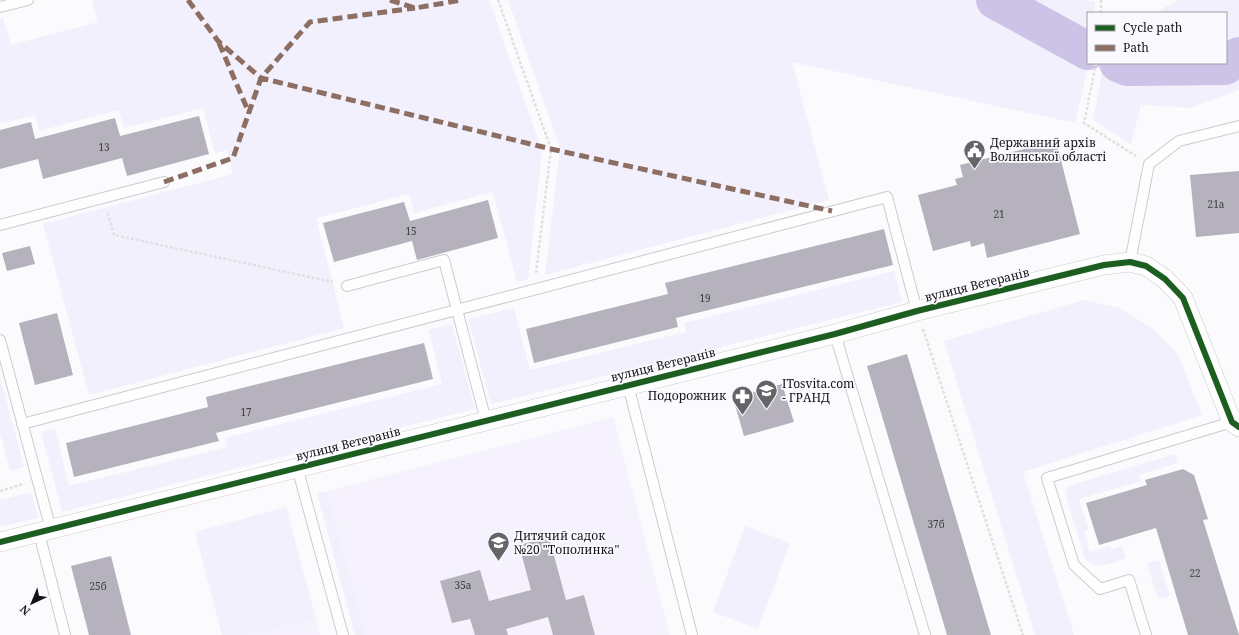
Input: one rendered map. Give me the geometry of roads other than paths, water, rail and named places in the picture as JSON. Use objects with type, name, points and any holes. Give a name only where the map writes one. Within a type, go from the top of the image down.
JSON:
[{"type":"street","name":"вулиця Ветеранів","points":[[0,542],[835,334],[917,311],[1104,265],[1130,262],[1146,266],[1165,279],[1183,298],[1236,424]]},
{"type":"lane","points":[[0,8],[28,0]]},
{"type":"lane","points":[[1130,262],[1149,164],[1179,141],[1239,126]]},
{"type":"lane","points":[[0,225],[164,182]]},
{"type":"lane","points":[[22,424],[887,197],[917,311]]},
{"type":"lane","points":[[347,286],[444,260],[486,421]]},
{"type":"lane","points":[[835,334],[925,635]]},
{"type":"lane","points":[[0,340],[37,481],[45,531],[66,635]]},
{"type":"lane","points":[[628,385],[692,635]]},
{"type":"lane","points":[[1146,635],[1129,580],[1100,589],[1074,565],[1047,478],[1236,424]]},
{"type":"lane","points":[[297,467],[343,635]]},
{"type":"waterway","points":[[995,0],[1087,50]]},
{"type":"waterway","points":[[1120,64],[1128,67],[1225,66],[1239,56]]},
{"type":"place","name":"Державний архів Волинської області","points":[[975,170]]},
{"type":"place","name":"ITosvita.com - ГРАНД","points":[[766,410]]},
{"type":"place","name":"Подорожник","points":[[742,416]]},
{"type":"place","name":"Дитячий садок №20 \"Тополинка\"","points":[[499,562]]}]
